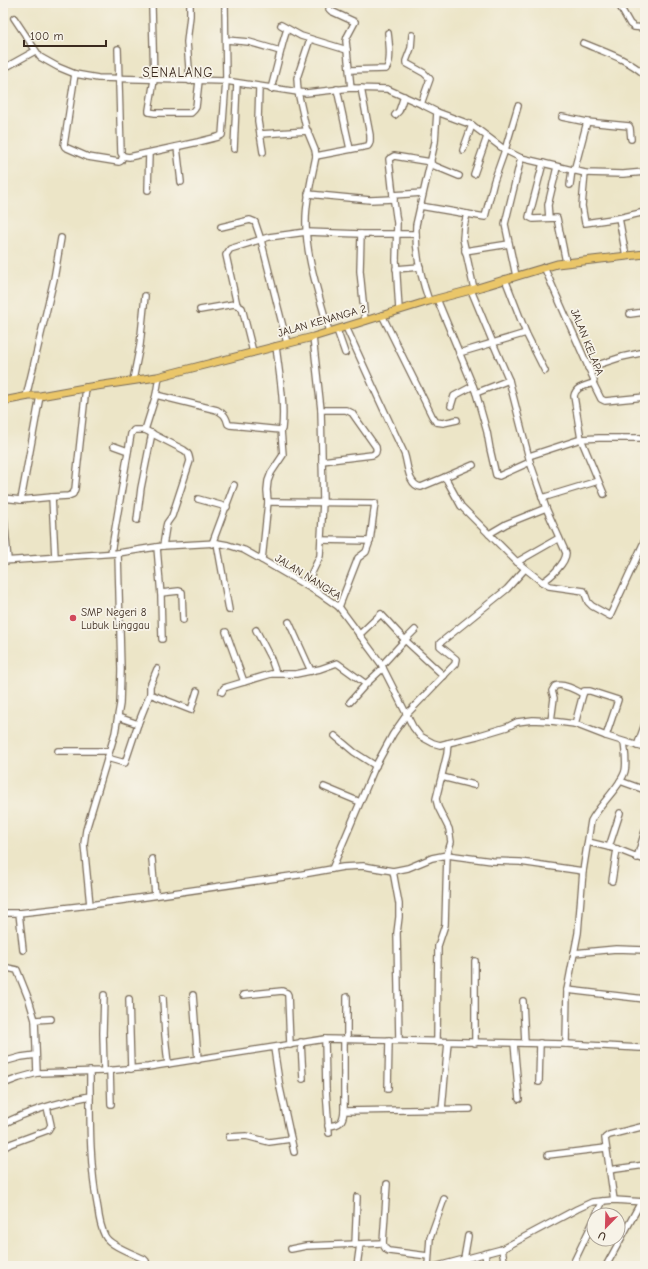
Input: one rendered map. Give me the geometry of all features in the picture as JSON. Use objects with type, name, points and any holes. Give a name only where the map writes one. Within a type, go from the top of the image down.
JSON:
[{"type":"main road","name":"JALAN KENANGA 2","points":[[3,401],[40,396],[86,387],[159,377],[313,337],[429,301],[473,290],[544,267],[566,262],[645,254]]},
{"type":"street","points":[[190,3],[187,42],[190,81]]},
{"type":"street","points":[[123,156],[129,157],[149,153],[222,135],[226,81],[225,3]]},
{"type":"street","points":[[330,3],[329,9],[331,11],[355,22],[347,37],[351,88]]},
{"type":"street","points":[[618,3],[630,24],[645,28]]},
{"type":"street","points":[[152,7],[154,80],[149,110],[151,113],[191,113],[196,107],[199,81]]},
{"type":"street","points":[[14,18],[40,57],[75,74],[98,78],[119,79],[226,81],[271,89],[306,93],[351,88],[387,89],[437,112],[472,125],[505,150],[521,158],[585,173],[624,174],[645,172]]},
{"type":"street","points":[[280,25],[310,39],[347,50]]},
{"type":"street","points":[[271,89],[287,29]]},
{"type":"street","points":[[350,70],[386,69],[390,62],[388,33]]},
{"type":"street","points":[[412,35],[411,48],[406,63],[424,73],[430,79],[421,104]]},
{"type":"street","points":[[310,39],[297,78],[298,92],[316,156],[308,194],[306,232],[310,258],[329,332]]},
{"type":"street","points":[[226,40],[249,42],[280,51]]},
{"type":"street","points":[[583,43],[626,62],[641,70],[645,75]]},
{"type":"street","points":[[75,74],[64,145],[65,147],[88,157],[119,162],[121,161],[123,156],[121,153],[118,50]]},
{"type":"street","points":[[8,66],[35,51]]},
{"type":"street","points":[[234,149],[237,83]]},
{"type":"street","points":[[259,87],[258,118],[263,152]]},
{"type":"street","points":[[316,156],[368,146],[371,142],[361,88]]},
{"type":"street","points":[[337,89],[350,150]]},
{"type":"street","points":[[395,115],[399,111],[404,96]]},
{"type":"street","points":[[420,206],[485,217],[494,180],[505,150],[518,106]]},
{"type":"street","points":[[429,301],[424,287],[416,234],[417,218],[435,142],[437,112]]},
{"type":"street","points":[[562,117],[587,122],[629,126],[631,139]]},
{"type":"street","points":[[570,185],[587,122]]},
{"type":"street","points":[[463,150],[472,125]]},
{"type":"street","points":[[260,134],[308,131]]},
{"type":"street","points":[[474,174],[487,137]]},
{"type":"street","points":[[177,147],[181,182]]},
{"type":"street","points":[[148,190],[149,153]]},
{"type":"street","points":[[399,310],[396,269],[397,223],[389,162],[390,157],[394,156],[430,163],[458,176]]},
{"type":"street","points":[[516,276],[505,228],[505,221],[521,158]]},
{"type":"street","points":[[543,163],[529,217],[530,219],[555,217],[558,220],[566,262]]},
{"type":"street","points":[[549,218],[548,205],[557,167]]},
{"type":"street","points":[[585,173],[582,206],[586,223],[645,212]]},
{"type":"street","points":[[308,194],[370,200],[423,193]]},
{"type":"street","points":[[467,214],[463,233],[473,290],[509,380],[542,498],[566,553],[566,558],[554,573],[542,582]]},
{"type":"street","points":[[619,218],[626,256]]},
{"type":"street","points":[[221,227],[250,220],[255,222],[287,343]]},
{"type":"street","points":[[237,305],[226,255],[230,249],[281,235],[306,232],[397,235],[416,234]]},
{"type":"street","points":[[361,234],[360,271],[365,321]]},
{"type":"street","points":[[26,397],[54,279],[61,238]]},
{"type":"street","points":[[465,251],[509,244]]},
{"type":"street","points":[[396,269],[420,266]]},
{"type":"street","name":"JALAN KELAPA","points":[[544,267],[592,375],[593,383],[580,387],[575,393],[581,439]]},
{"type":"street","points":[[505,279],[526,332],[545,371]]},
{"type":"street","points":[[133,380],[140,345],[145,296]]},
{"type":"street","points":[[437,299],[476,393],[487,432],[496,474],[499,476],[530,459],[581,439],[645,438]]},
{"type":"street","points":[[200,310],[234,304],[242,308],[253,352]]},
{"type":"street","points":[[630,314],[645,312]]},
{"type":"street","points":[[382,315],[436,422],[443,423],[457,420]]},
{"type":"street","points":[[346,327],[393,432],[405,455],[406,464],[415,484],[421,487],[473,465]]},
{"type":"street","points":[[337,330],[345,353]]},
{"type":"street","points":[[459,353],[526,332]]},
{"type":"street","points":[[306,585],[320,556],[323,502],[321,410],[313,337]]},
{"type":"street","points":[[262,560],[268,502],[268,480],[273,468],[283,455],[281,430],[283,421],[282,399],[276,346]]},
{"type":"street","points":[[588,368],[622,357],[645,352]]},
{"type":"street","points":[[145,430],[156,395],[159,377]]},
{"type":"street","points":[[476,393],[509,380]]},
{"type":"street","points":[[593,383],[600,399],[605,401],[645,397]]},
{"type":"street","points":[[451,406],[454,396],[473,386]]},
{"type":"street","points":[[3,498],[21,500],[52,496],[71,496],[75,489],[86,387]]},
{"type":"street","points":[[156,395],[217,410],[226,416],[228,424],[230,425],[281,430]]},
{"type":"street","points":[[21,500],[40,396]]},
{"type":"street","points":[[321,410],[346,410],[352,413],[376,447],[376,453],[372,455],[322,461]]},
{"type":"street","points":[[111,553],[133,431],[145,430],[188,452],[190,461],[160,547],[162,638]]},
{"type":"street","points":[[137,520],[141,488],[152,433]]},
{"type":"street","points":[[581,439],[604,494]]},
{"type":"street","points":[[114,446],[128,452]]},
{"type":"street","points":[[444,477],[461,506],[525,569],[549,586],[584,591],[588,602],[592,606],[610,616],[644,542]]},
{"type":"street","points":[[542,498],[598,481]]},
{"type":"street","points":[[229,610],[214,543],[234,485]]},
{"type":"street","points":[[52,496],[55,557]]},
{"type":"street","points":[[198,499],[227,507]]},
{"type":"street","points":[[268,502],[375,503],[370,541],[366,552],[358,558],[339,607]]},
{"type":"street","points":[[3,506],[5,561]]},
{"type":"street","points":[[489,534],[506,524],[546,508]]},
{"type":"street","points":[[517,562],[559,538]]},
{"type":"street","points":[[321,540],[370,541]]},
{"type":"street","name":"JALAN NANGKA","points":[[5,561],[118,553],[160,547],[214,543],[244,550],[306,585],[339,607],[383,667],[413,727],[420,736],[433,743],[440,745],[477,736],[507,727],[517,722],[531,720],[575,724],[606,736],[645,748]]},
{"type":"street","points":[[90,905],[84,844],[86,830],[109,751],[120,704],[121,670],[118,553]]},
{"type":"street","points":[[332,869],[376,766],[393,734],[407,714],[455,664],[456,660],[440,646],[440,643],[507,589],[525,569]]},
{"type":"street","points":[[161,592],[182,592],[183,620]]},
{"type":"street","points":[[359,634],[381,614],[405,640],[444,676]]},
{"type":"street","points":[[289,622],[311,671]]},
{"type":"street","points":[[256,630],[271,659],[276,673]]},
{"type":"street","points":[[350,702],[415,630]]},
{"type":"street","points":[[226,632],[244,682]]},
{"type":"street","points":[[222,692],[226,687],[276,673],[296,674],[337,664],[366,684]]},
{"type":"street","points":[[107,758],[125,763],[150,694],[150,686],[157,669]]},
{"type":"street","points":[[551,721],[554,698],[552,691],[555,686],[558,685],[570,688],[583,694]]},
{"type":"street","points":[[150,694],[191,710],[197,691]]},
{"type":"street","points":[[575,724],[584,691],[590,691],[618,700],[606,736]]},
{"type":"street","points":[[118,717],[138,724]]},
{"type":"street","points":[[637,746],[645,724]]},
{"type":"street","points":[[335,736],[354,752],[376,766]]},
{"type":"street","points":[[566,1044],[567,990],[578,933],[584,871],[592,821],[594,815],[620,781],[625,772],[626,762],[624,742]]},
{"type":"street","points":[[437,1042],[438,946],[445,925],[448,855],[451,842],[450,835],[436,799],[447,754],[448,743]]},
{"type":"street","points":[[58,751],[109,751]]},
{"type":"street","points":[[442,777],[474,785]]},
{"type":"street","points":[[620,781],[645,790]]},
{"type":"street","points":[[324,787],[360,802]]},
{"type":"street","points":[[609,847],[620,813]]},
{"type":"street","points":[[637,858],[645,831]]},
{"type":"street","points":[[588,842],[617,849],[645,860]]},
{"type":"street","points":[[612,880],[617,849]]},
{"type":"street","points":[[3,913],[19,913],[90,905],[332,869],[363,866],[393,871],[408,868],[432,858],[448,855],[492,861],[520,862],[584,871]]},
{"type":"street","points":[[152,859],[155,895]]},
{"type":"street","points":[[393,871],[399,904],[397,933],[399,1040]]},
{"type":"street","points":[[19,913],[23,950]]},
{"type":"street","points":[[574,953],[616,949],[645,950]]},
{"type":"street","points":[[475,961],[475,1042]]},
{"type":"street","points":[[3,967],[17,970],[29,1000],[35,1020],[37,1073]]},
{"type":"street","points":[[567,990],[645,999]]},
{"type":"street","points":[[243,995],[282,991],[286,993],[288,996],[290,1045]]},
{"type":"street","points":[[104,995],[103,1033],[111,1104]]},
{"type":"street","points":[[193,995],[198,1060]]},
{"type":"street","points":[[326,1039],[326,1089],[329,1130],[340,1123],[344,1111],[347,997]]},
{"type":"street","points":[[163,998],[168,1064]]},
{"type":"street","points":[[129,999],[131,1068]]},
{"type":"street","points":[[523,1001],[525,1043]]},
{"type":"street","points":[[35,1020],[51,1019]]},
{"type":"street","points":[[3,1084],[37,1073],[107,1071],[168,1064],[326,1039],[540,1043],[645,1047]]},
{"type":"street","points":[[388,1089],[390,1040]]},
{"type":"street","points":[[301,1042],[303,1079]]},
{"type":"street","points":[[442,1109],[448,1042]]},
{"type":"street","points":[[514,1043],[519,1099]]},
{"type":"street","points":[[539,1082],[540,1043]]},
{"type":"street","points":[[274,1048],[280,1088],[294,1152]]},
{"type":"street","points":[[3,1062],[36,1055]]},
{"type":"street","points":[[90,1071],[94,1189],[100,1221],[105,1236],[110,1242],[144,1259],[147,1266]]},
{"type":"street","points":[[3,1124],[18,1116],[90,1096]]},
{"type":"street","points":[[3,1148],[22,1139],[48,1130],[51,1125],[47,1107]]},
{"type":"street","points":[[344,1111],[470,1109]]},
{"type":"street","points":[[614,1200],[605,1138],[606,1136],[645,1126]]},
{"type":"street","points":[[229,1137],[246,1136],[270,1142],[291,1139]]},
{"type":"street","points":[[548,1155],[606,1148]]},
{"type":"street","points":[[609,1170],[645,1165]]},
{"type":"street","points":[[387,1184],[383,1243],[386,1250],[389,1252],[428,1256]]},
{"type":"street","points":[[357,1197],[357,1266]]},
{"type":"street","points":[[428,1266],[430,1238],[444,1199]]},
{"type":"street","points":[[438,1266],[502,1248],[592,1202],[614,1200],[643,1202],[606,1266]]},
{"type":"street","points":[[600,1207],[603,1201]]},
{"type":"street","points":[[464,1259],[468,1236]]},
{"type":"street","points":[[572,1266],[586,1237]]},
{"type":"street","points":[[291,1249],[306,1246],[383,1243]]},
{"type":"street","points":[[502,1248],[505,1266]]},
{"type":"street","points":[[485,1254],[487,1266]]},
{"type":"place","name":"SMP Negeri 8 Lubuk Linggau","points":[[73,618]]},
{"type":"district","name":"SENALANG","points":[[178,72]]}]
